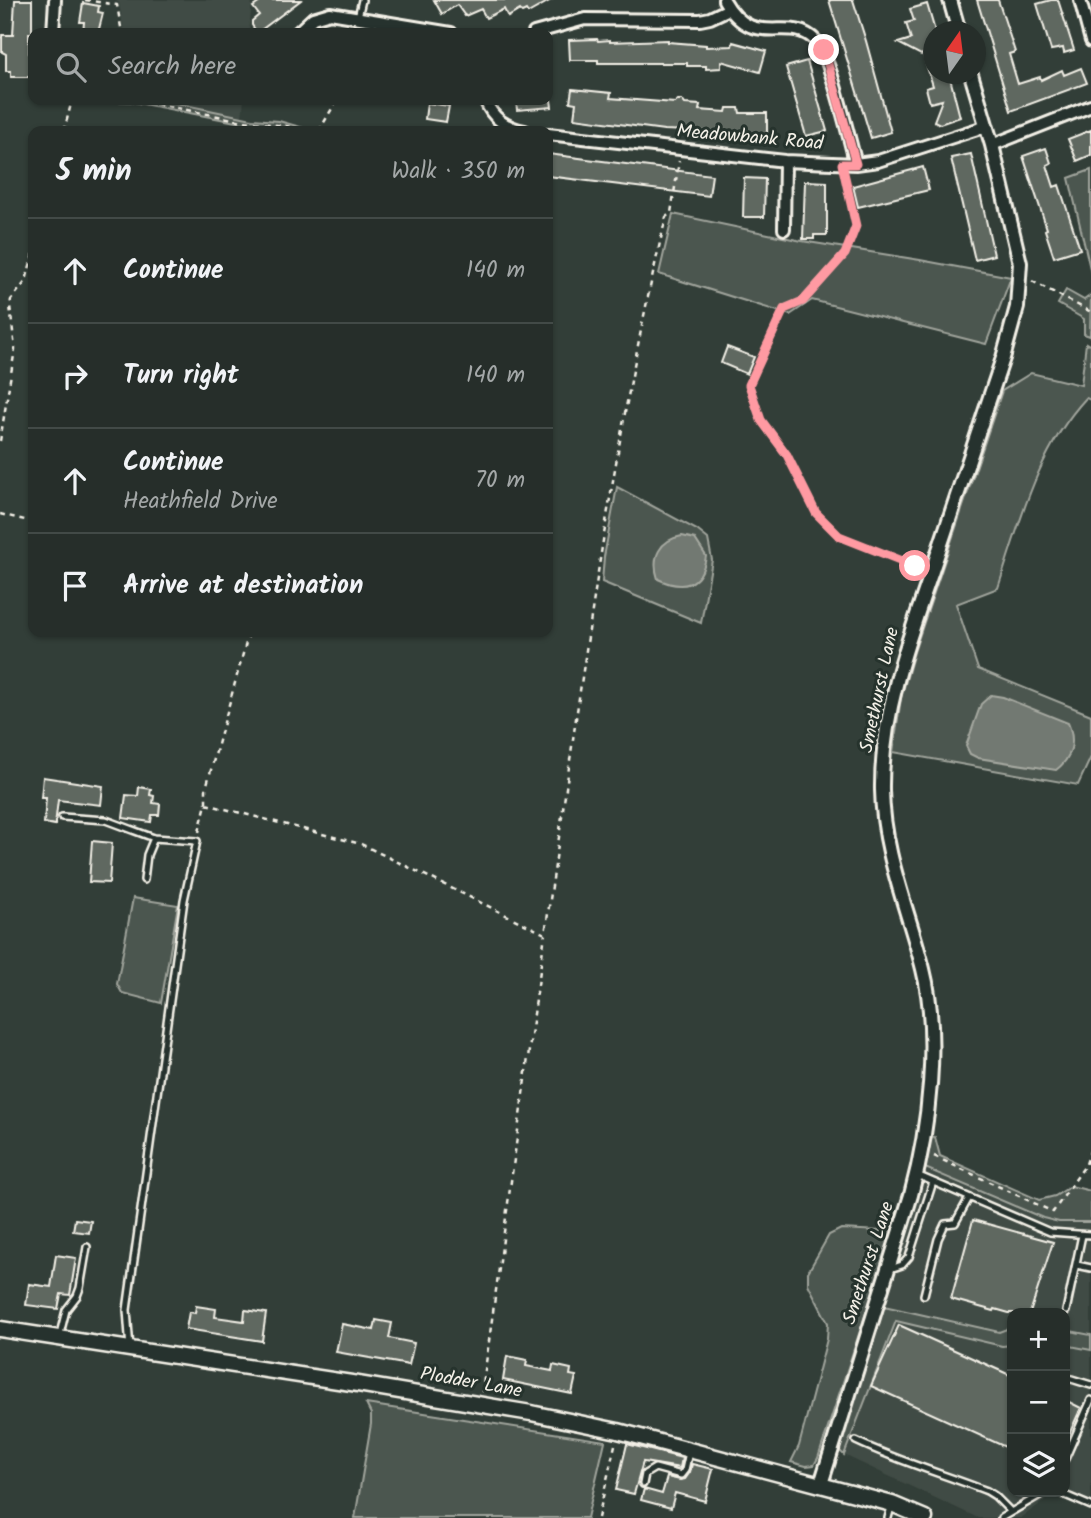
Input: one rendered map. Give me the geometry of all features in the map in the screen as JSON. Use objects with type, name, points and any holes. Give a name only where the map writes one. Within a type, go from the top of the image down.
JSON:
[{"type":"main road","name":"Plodder Lane","points":[[0,1329],[471,1402],[618,1431],[821,1484],[890,1511],[925,1518]]},
{"type":"street","points":[[54,28],[55,0]]},
{"type":"street","points":[[950,0],[956,21]]},
{"type":"street","points":[[1080,0],[1091,41]]},
{"type":"street","points":[[550,28],[576,20],[700,20],[710,18],[726,4],[736,17],[754,28],[765,31],[801,31],[818,42],[826,59],[856,164]]},
{"type":"street","points":[[301,28],[306,22],[330,13],[422,28]]},
{"type":"street","name":"Smethurst Lane","points":[[821,1484],[916,1175],[927,1113],[930,1065],[929,1003],[923,970],[890,855],[883,811],[882,773],[890,716],[903,659],[1012,329],[1020,289],[1018,248],[974,84]]},
{"type":"street","points":[[487,105],[498,121],[506,126]]},
{"type":"street","points":[[992,145],[1091,106]]},
{"type":"street","name":"Meadowbank Road","points":[[553,135],[785,161],[856,164],[878,161],[987,126]]},
{"type":"street","points":[[785,161],[785,229]]},
{"type":"lane","points":[[358,17],[362,0]]},
{"type":"lane","points":[[62,817],[106,820],[153,838],[197,841],[184,900],[127,1310],[130,1349]]},
{"type":"lane","points":[[144,880],[146,855],[153,838]]},
{"type":"lane","points":[[916,1175],[1050,1232],[1091,1235]]},
{"type":"lane","points":[[888,1271],[902,1265],[909,1257],[933,1182]]},
{"type":"lane","points":[[924,1295],[938,1239],[945,1224],[955,1223],[969,1198]]},
{"type":"lane","points":[[1067,1308],[1082,1235]]},
{"type":"lane","points":[[59,1338],[66,1310],[80,1288],[87,1247]]},
{"type":"lane","points":[[1077,1265],[1091,1268]]},
{"type":"lane","points":[[1070,1379],[1091,1385]]},
{"type":"lane","points":[[1070,1448],[1091,1400]]},
{"type":"lane","points":[[856,1441],[885,1455],[986,1491],[1010,1511]]},
{"type":"lane","points":[[643,1483],[645,1474],[655,1468],[681,1475],[685,1471],[690,1449]]},
{"type":"lane","points":[[1002,1518],[1036,1497]]},
{"type":"lane","points":[[1070,1497],[1091,1506]]},
{"type":"path","points":[[85,0],[117,5],[121,28]]},
{"type":"path","points":[[65,126],[71,105]]},
{"type":"path","points":[[162,105],[243,121],[286,126]]},
{"type":"path","points":[[322,126],[335,105]]},
{"type":"path","points":[[482,1395],[545,934],[603,542],[653,272],[666,217],[671,213],[680,150]]},
{"type":"path","points":[[842,164],[856,226],[845,254],[803,301],[784,309],[749,385],[761,420],[787,455],[816,513],[839,536],[931,573]]},
{"type":"path","points":[[0,441],[15,349],[10,306],[28,273]]},
{"type":"path","points":[[1020,275],[1091,312]]},
{"type":"path","points":[[0,514],[28,521]]},
{"type":"path","points":[[197,841],[206,804],[206,788],[248,637]]},
{"type":"path","points":[[206,804],[360,844],[545,934]]},
{"type":"path","points":[[922,1151],[1053,1212],[1086,1164],[1091,1148]]},
{"type":"path","points":[[598,1518],[618,1431]]},
{"type":"shaded area","points":[[115,0],[252,0],[249,28],[123,28],[119,3]]},
{"type":"shaded area","points":[[148,105],[186,105],[296,126],[241,123]]},
{"type":"shaded area","points":[[186,105],[243,105],[242,117]]},
{"type":"shaded area","points":[[1091,170],[1091,273],[1069,178]]},
{"type":"shaded area","points":[[673,214],[802,241],[1011,277],[986,344],[812,300],[790,315],[659,274]]},
{"type":"shaded area","points":[[1066,290],[1084,300],[1091,295],[1090,336],[1084,334],[1084,319],[1058,304]]},
{"type":"shaded area","points":[[1086,343],[1091,346],[1091,400],[1086,398],[1069,419],[1042,464],[998,588],[956,604],[978,669],[1091,715],[1091,757],[1078,785],[893,752],[901,698],[914,652],[1002,391],[1031,373],[1081,385]]},
{"type":"shaded area","points":[[617,487],[697,530],[708,539],[712,560],[701,623],[602,582]]},
{"type":"shaded area","points":[[682,536],[695,539],[706,556],[696,580],[675,585],[658,579],[656,557],[668,541]]},
{"type":"shaded area","points":[[991,695],[1003,697],[1068,723],[1072,736],[1071,749],[1066,760],[1056,770],[978,758],[970,754],[966,746],[981,704]]},
{"type":"shaded area","points":[[133,898],[178,905],[161,1003],[122,993],[117,984]]},
{"type":"shaded area","points":[[931,1136],[935,1137],[940,1156],[1039,1200],[1055,1196],[1071,1186],[1091,1191],[1091,1222],[1059,1222],[1043,1218],[925,1168]]},
{"type":"shaded area","points":[[925,1168],[1043,1218],[1059,1222],[1091,1222],[1091,1335],[1070,1331],[1070,1308],[1007,1308],[1007,1329],[999,1332],[884,1306],[920,1196]]},
{"type":"shaded area","points":[[888,1224],[894,1228],[818,1458],[814,1465],[791,1462],[799,1446],[827,1339],[828,1323],[808,1284],[808,1272],[829,1235],[841,1229],[881,1231]]},
{"type":"shaded area","points":[[884,1306],[999,1332],[1007,1329],[1007,1346],[1002,1346],[896,1321],[844,1455],[837,1448]]},
{"type":"shaded area","points":[[896,1321],[1007,1346],[1007,1497],[1049,1497],[1021,1518],[978,1518],[844,1455],[867,1385]]},
{"type":"shaded area","points":[[1070,1331],[1091,1335],[1091,1350],[1070,1346]]},
{"type":"shaded area","points":[[1070,1346],[1091,1350],[1091,1511],[1057,1497],[1070,1497]]},
{"type":"shaded area","points":[[366,1404],[605,1441],[587,1518],[355,1518],[371,1424],[371,1414]]},
{"type":"building","points":[[15,0],[32,0],[32,28],[28,28],[28,77],[11,77],[11,71],[6,71],[2,35],[13,35]]},
{"type":"building","points":[[263,0],[301,0],[264,28],[254,28],[252,25],[252,21],[259,15],[253,7]]},
{"type":"building","points":[[434,0],[551,0],[528,13],[526,10],[520,10],[508,17],[504,9],[486,18],[481,9],[465,16],[457,5],[442,14]]},
{"type":"building","points":[[829,0],[853,0],[891,132],[871,138]]},
{"type":"building","points":[[977,0],[998,0],[1015,52],[1009,54],[1018,84],[1040,77],[1041,80],[1062,70],[1064,75],[1081,68],[1087,83],[1011,111],[986,29],[986,21],[983,21]]},
{"type":"building","points":[[1058,0],[1074,50],[1064,53],[1063,48],[1051,50],[1037,4]]},
{"type":"building","points":[[83,3],[99,6],[98,12],[103,13],[99,28],[83,28],[84,22],[80,22]]},
{"type":"building","points":[[927,4],[932,21],[923,21],[921,55],[898,43],[911,39],[906,23],[914,21],[910,9]]},
{"type":"building","points":[[597,39],[610,42],[668,40],[706,47],[732,46],[733,42],[766,51],[760,72],[721,61],[721,68],[706,69],[706,66],[687,66],[687,63],[598,63],[598,60],[570,60],[569,40]]},
{"type":"building","points":[[807,61],[827,131],[806,136],[786,67]]},
{"type":"building","points":[[952,84],[960,117],[940,124],[934,121],[942,100],[930,103],[926,88]]},
{"type":"building","points":[[572,89],[611,93],[610,98],[675,103],[682,100],[685,104],[700,105],[699,110],[726,112],[727,108],[739,108],[740,113],[767,113],[767,134],[664,130],[574,118],[576,103],[570,102]]},
{"type":"building","points":[[427,105],[449,106],[446,122],[425,119]]},
{"type":"building","points":[[516,105],[552,107],[517,110]]},
{"type":"building","points":[[1091,130],[1091,155],[1077,161],[1068,139]]},
{"type":"building","points":[[1046,148],[1051,163],[1047,165],[1054,187],[1059,185],[1080,249],[1054,257],[1023,156]]},
{"type":"building","points":[[971,154],[994,255],[975,260],[951,158]]},
{"type":"building","points":[[553,155],[712,175],[709,196],[553,177]]},
{"type":"building","points":[[923,167],[929,190],[858,207],[853,186]]},
{"type":"building","points":[[744,178],[765,179],[764,217],[743,217]]},
{"type":"building","points":[[805,181],[827,182],[827,235],[814,235],[814,239],[803,239]]},
{"type":"building","points":[[727,347],[754,357],[747,374],[721,363]]},
{"type":"building","points":[[43,777],[103,786],[101,805],[58,800],[55,825],[44,823],[46,798],[41,798]]},
{"type":"building","points":[[139,787],[151,789],[153,803],[160,804],[159,815],[152,815],[151,822],[123,818],[126,795],[138,796]]},
{"type":"building","points":[[92,841],[112,843],[109,883],[89,882]]},
{"type":"building","points":[[75,1219],[91,1221],[89,1233],[73,1231]]},
{"type":"building","points":[[973,1220],[1053,1242],[1032,1308],[1007,1308],[1007,1312],[994,1311],[951,1299]]},
{"type":"building","points":[[56,1255],[76,1258],[70,1295],[61,1294],[58,1309],[26,1305],[29,1284],[51,1287]]},
{"type":"building","points":[[196,1306],[216,1309],[215,1317],[244,1321],[245,1310],[266,1313],[262,1341],[186,1329],[189,1312],[195,1313]]},
{"type":"building","points":[[376,1320],[392,1323],[389,1338],[414,1343],[409,1365],[336,1352],[342,1324],[374,1330]]},
{"type":"building","points":[[899,1325],[1007,1374],[1007,1448],[871,1386]]},
{"type":"building","points":[[507,1356],[527,1360],[526,1366],[552,1371],[553,1365],[571,1369],[570,1375],[576,1376],[572,1394],[503,1380]]},
{"type":"building","points":[[1070,1402],[1081,1408],[1070,1432]]},
{"type":"building","points":[[627,1444],[682,1458],[680,1468],[643,1462],[634,1494],[616,1490]]},
{"type":"building","points":[[692,1464],[713,1469],[705,1501],[675,1493],[671,1508],[641,1500],[644,1489],[662,1494],[667,1477],[685,1479]]},
{"type":"route","points":[[824,50],[856,164],[842,164],[856,226],[845,254],[803,301],[784,309],[749,385],[761,420],[787,455],[816,513],[839,536],[915,566]]}]
